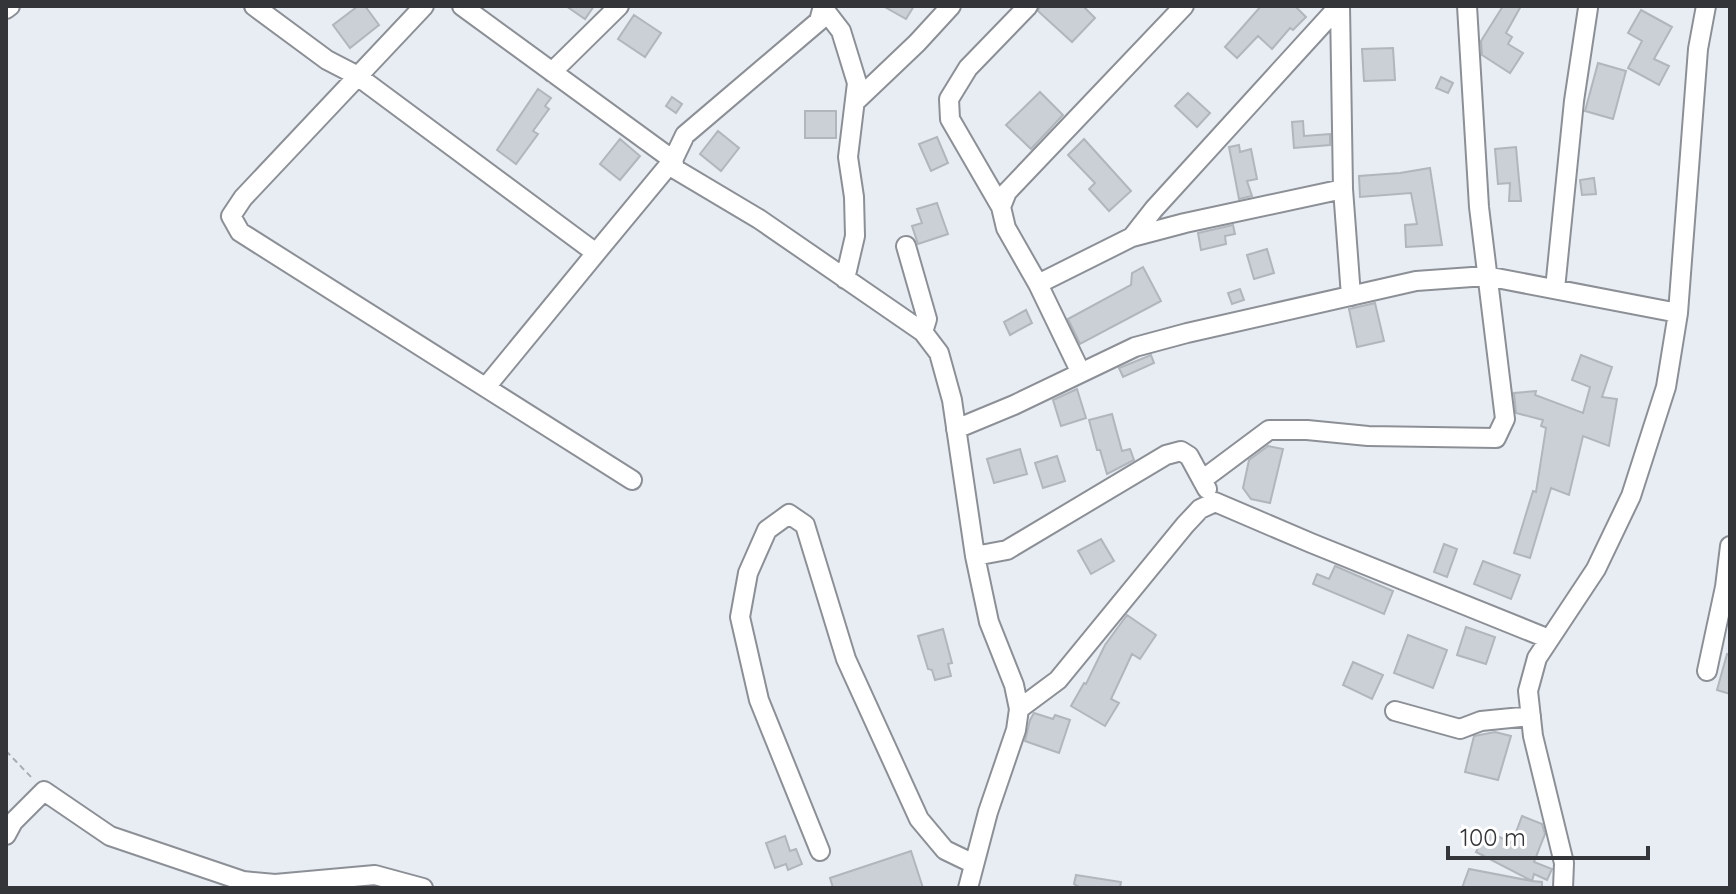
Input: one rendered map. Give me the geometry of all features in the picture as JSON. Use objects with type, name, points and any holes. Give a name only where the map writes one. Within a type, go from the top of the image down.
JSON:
[{"type":"street","points":[[254,6],[327,60],[356,75],[596,253]]},
{"type":"street","points":[[424,6],[356,75],[243,198],[231,216],[240,232],[632,480]]},
{"type":"street","points":[[462,6],[673,160],[675,169],[687,179],[759,219],[923,332],[939,353],[952,400],[975,556],[989,622],[1014,685],[1019,709],[1016,730],[988,812],[968,888]]},
{"type":"street","points":[[552,72],[619,6]]},
{"type":"street","points":[[855,102],[951,6]]},
{"type":"street","points":[[1028,6],[968,68],[949,99],[950,119],[1001,207],[1006,228],[1038,284],[1081,373]]},
{"type":"street","points":[[1001,207],[1007,192],[1184,6]]},
{"type":"street","points":[[1339,6],[1343,189],[1351,296]]},
{"type":"street","points":[[1132,237],[1339,6]]},
{"type":"street","points":[[1202,480],[1269,430],[1368,436],[1496,438],[1505,419],[1486,276],[1467,6]]},
{"type":"street","points":[[1563,888],[1564,863],[1533,736],[1528,691],[1537,658],[1596,569],[1631,496],[1666,387],[1678,313],[1698,49],[1706,6]]},
{"type":"street","points":[[486,387],[673,160],[685,135],[819,21],[824,8]]},
{"type":"street","points":[[824,8],[841,31],[857,83],[848,157],[854,197],[855,236],[845,279]]},
{"type":"street","points":[[1555,289],[1574,101],[1588,8]]},
{"type":"street","points":[[1038,284],[1132,237],[1343,189]]},
{"type":"street","points":[[906,246],[927,319],[923,332]]},
{"type":"street","points":[[956,429],[1135,347],[1416,281],[1486,276],[1678,313]]},
{"type":"street","points":[[975,556],[1007,550],[1166,455],[1181,451],[1189,456],[1215,502],[1549,639]]},
{"type":"street","points":[[1019,709],[1058,680],[1117,604],[1185,525],[1200,509],[1215,502]]},
{"type":"street","points":[[820,851],[759,700],[740,617],[748,573],[767,530],[789,514],[805,525],[846,659],[919,819],[945,850],[974,864]]},
{"type":"street","points":[[1707,671],[1728,588],[1730,546]]},
{"type":"street","points":[[1395,711],[1460,729],[1481,721],[1531,716]]},
{"type":"street","points":[[6,835],[13,822],[44,791],[110,836],[243,881],[275,884],[375,875],[423,888]]},
{"type":"path","points":[[6,751],[44,791]]},
{"type":"building","points":[[358,6],[365,6],[379,25],[350,48],[333,25]]},
{"type":"building","points":[[566,6],[594,6],[585,19]]},
{"type":"building","points":[[883,6],[914,6],[906,19]]},
{"type":"building","points":[[1040,6],[1083,6],[1095,18],[1072,42],[1038,11]]},
{"type":"building","points":[[1261,6],[1295,6],[1306,17],[1293,30],[1290,28],[1272,49],[1258,36],[1237,58],[1225,47]]},
{"type":"building","points":[[1503,6],[1521,6],[1506,33],[1512,37],[1508,44],[1523,53],[1510,73],[1482,55],[1481,41]]},
{"type":"building","points":[[1641,10],[1672,27],[1654,59],[1669,66],[1659,85],[1628,68],[1642,41],[1628,33]]},
{"type":"building","points":[[634,15],[661,33],[645,57],[618,39]]},
{"type":"building","points":[[1393,48],[1395,80],[1364,81],[1362,49]]},
{"type":"building","points":[[1598,63],[1626,71],[1613,119],[1585,111]]},
{"type":"building","points":[[1441,77],[1453,83],[1448,93],[1436,88]]},
{"type":"building","points":[[538,89],[551,98],[545,106],[549,109],[533,131],[538,134],[516,164],[497,150]]},
{"type":"building","points":[[1040,92],[1063,115],[1031,149],[1006,125]]},
{"type":"building","points":[[1188,93],[1210,113],[1197,127],[1175,106]]},
{"type":"building","points":[[672,97],[682,104],[676,113],[666,106]]},
{"type":"building","points":[[805,111],[836,111],[836,138],[805,138]]},
{"type":"building","points":[[1303,121],[1304,136],[1330,134],[1330,145],[1294,148],[1292,122]]},
{"type":"building","points":[[718,131],[739,148],[721,171],[700,154]]},
{"type":"building","points":[[937,137],[948,163],[931,171],[919,144]]},
{"type":"building","points":[[620,139],[640,156],[620,180],[600,164]]},
{"type":"building","points":[[1084,139],[1131,191],[1109,211],[1089,189],[1095,183],[1068,155]]},
{"type":"building","points":[[1239,145],[1240,152],[1251,149],[1257,179],[1247,181],[1252,196],[1239,199],[1229,147]]},
{"type":"building","points":[[1516,147],[1521,201],[1509,201],[1510,183],[1498,184],[1495,149]]},
{"type":"building","points":[[1430,168],[1442,245],[1406,247],[1405,225],[1417,224],[1411,193],[1360,197],[1359,176]]},
{"type":"building","points":[[1594,178],[1596,194],[1582,195],[1580,180]]},
{"type":"building","points":[[937,203],[948,234],[918,244],[912,226],[922,223],[917,209]]},
{"type":"building","points":[[1233,225],[1235,234],[1225,236],[1226,244],[1201,250],[1198,233]]},
{"type":"building","points":[[1267,249],[1274,273],[1254,279],[1247,255]]},
{"type":"building","points":[[1143,267],[1161,301],[1080,344],[1068,319],[1131,285],[1132,273]]},
{"type":"building","points":[[1240,289],[1244,300],[1232,304],[1228,293]]},
{"type":"building","points":[[1375,303],[1384,341],[1357,347],[1349,309]]},
{"type":"building","points":[[1026,310],[1032,323],[1010,335],[1004,322]]},
{"type":"building","points":[[1151,355],[1154,363],[1123,377],[1119,368]]},
{"type":"building","points":[[1581,355],[1612,367],[1602,397],[1617,399],[1609,446],[1583,436],[1569,495],[1551,488],[1530,558],[1514,553],[1533,491],[1536,492],[1546,428],[1541,426],[1543,420],[1516,413],[1514,393],[1536,391],[1535,395],[1583,413],[1590,387],[1572,380]]},
{"type":"building","points":[[1077,389],[1086,418],[1061,426],[1053,400]]},
{"type":"building","points":[[1112,414],[1122,451],[1130,449],[1134,460],[1107,474],[1089,420]]},
{"type":"building","points":[[1268,446],[1283,449],[1270,503],[1251,499],[1243,488],[1249,460]]},
{"type":"building","points":[[1020,449],[1027,474],[994,483],[987,459]]},
{"type":"building","points":[[1057,456],[1065,481],[1043,488],[1035,463]]},
{"type":"building","points":[[1101,539],[1114,561],[1091,574],[1078,551]]},
{"type":"building","points":[[1444,544],[1457,549],[1447,577],[1434,572]]},
{"type":"building","points":[[1483,561],[1520,575],[1511,599],[1474,584]]},
{"type":"building","points":[[1335,566],[1393,591],[1384,614],[1313,584],[1317,574],[1329,579]]},
{"type":"building","points":[[1127,615],[1156,635],[1140,659],[1132,654],[1111,699],[1119,703],[1105,726],[1071,706],[1105,645]]},
{"type":"building","points":[[1466,627],[1495,637],[1486,664],[1457,655]]},
{"type":"building","points":[[943,629],[952,663],[948,664],[951,676],[935,680],[932,670],[928,669],[918,636]]},
{"type":"building","points":[[1408,635],[1447,650],[1433,688],[1394,673]]},
{"type":"building","points":[[1727,654],[1730,655],[1730,694],[1717,690]]},
{"type":"building","points":[[1353,662],[1383,675],[1372,699],[1343,685]]},
{"type":"building","points":[[1034,713],[1070,720],[1059,753],[1025,741]]},
{"type":"building","points":[[1495,732],[1511,736],[1498,780],[1465,772],[1474,736]]},
{"type":"building","points":[[1522,816],[1542,824],[1545,834],[1534,862],[1552,869],[1547,880],[1534,874],[1532,881],[1476,852],[1487,831],[1512,843]]},
{"type":"building","points":[[785,836],[790,851],[796,849],[802,864],[788,870],[786,864],[775,868],[766,843]]},
{"type":"building","points":[[911,851],[923,888],[833,888],[830,878]]},
{"type":"building","points":[[1469,869],[1542,882],[1542,888],[1462,888]]},
{"type":"building","points":[[1076,875],[1121,882],[1120,888],[1081,888],[1074,884]]}]
